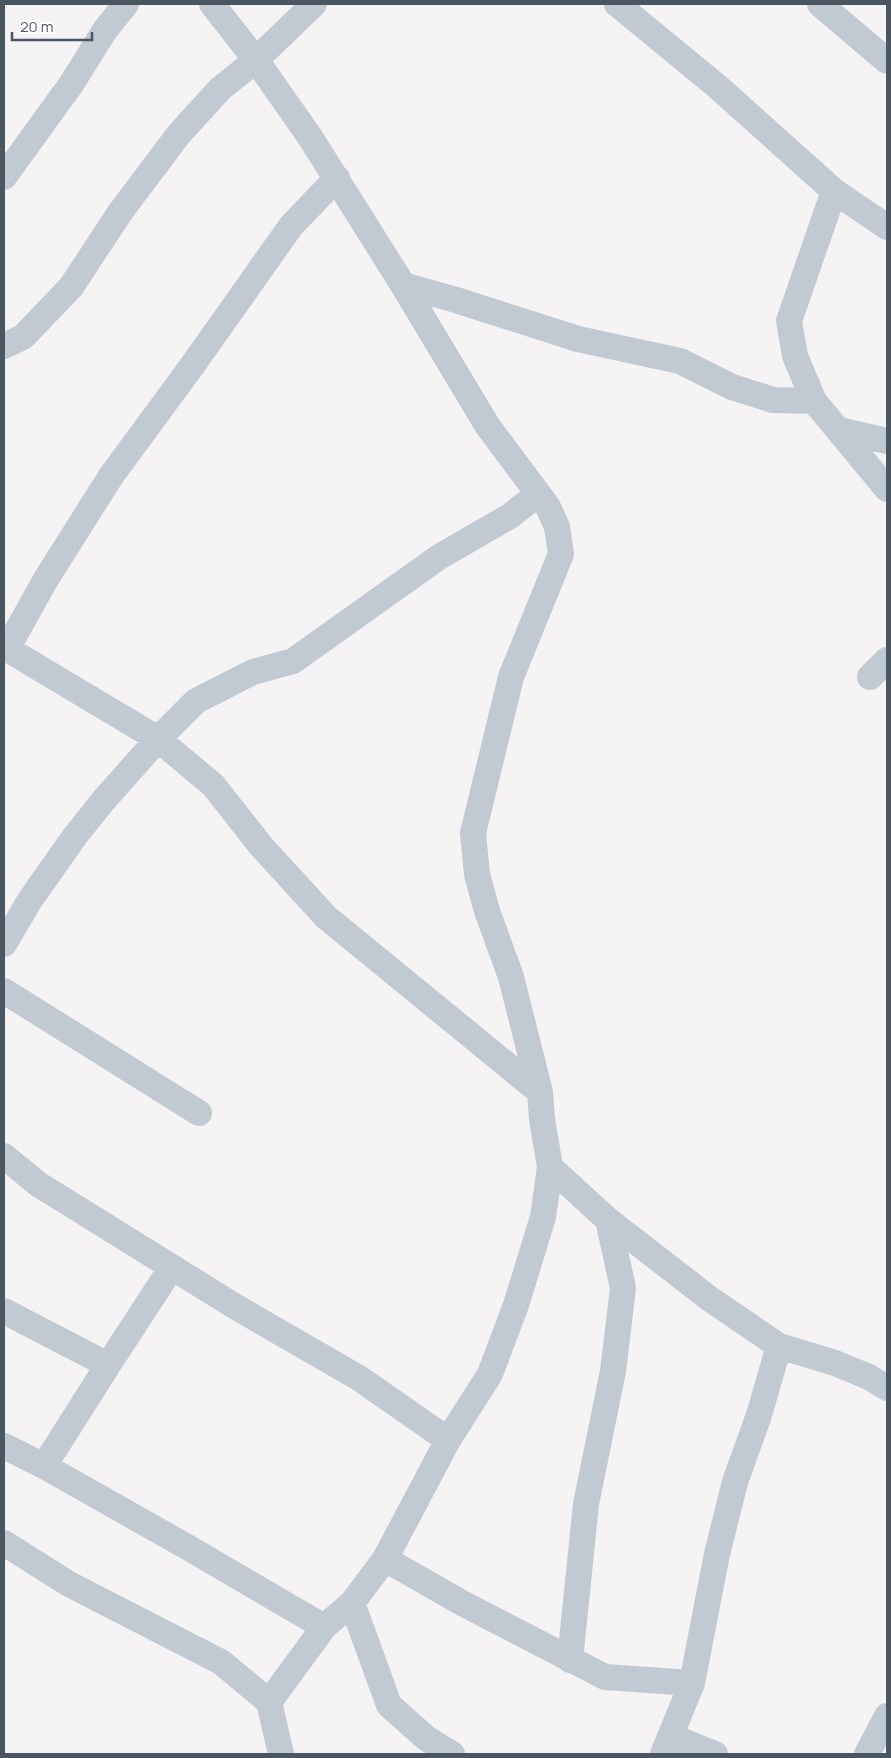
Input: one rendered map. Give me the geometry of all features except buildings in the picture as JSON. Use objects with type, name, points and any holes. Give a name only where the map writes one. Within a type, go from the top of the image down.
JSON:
[{"type":"street","points":[[4,177],[72,83],[105,30],[126,4]]},
{"type":"street","points":[[212,4],[256,60],[310,137],[403,285],[487,425],[548,507],[557,528],[561,554],[511,677],[473,833],[477,874],[487,911],[511,978],[540,1092],[542,1119],[550,1167],[543,1217],[516,1305],[490,1374],[448,1440],[385,1559],[352,1603],[324,1627],[269,1702]]},
{"type":"street","points":[[4,346],[23,337],[71,287],[121,210],[180,134],[220,89],[256,60],[314,4]]},
{"type":"street","points":[[617,4],[718,87],[834,190],[887,227]]},
{"type":"street","points":[[820,4],[887,61]]},
{"type":"street","points":[[337,178],[290,226],[192,366],[111,476],[5,648],[158,739],[214,785],[261,846],[326,918],[540,1092]]},
{"type":"street","points":[[834,190],[789,321],[796,356],[814,401],[887,489]]},
{"type":"street","points":[[403,285],[578,339],[680,361],[732,387],[773,400],[814,401]]},
{"type":"street","points":[[840,430],[887,441]]},
{"type":"street","points":[[4,944],[30,900],[75,836],[158,739],[196,701],[253,672],[293,662],[439,557],[510,516],[538,494]]},
{"type":"street","points":[[4,991],[199,1113]]},
{"type":"street","points":[[4,1156],[38,1184],[236,1307],[359,1378],[448,1440]]},
{"type":"street","points":[[550,1167],[608,1220],[710,1299],[779,1346],[835,1362],[869,1376],[887,1388]]},
{"type":"street","points":[[570,1660],[586,1504],[613,1370],[622,1288],[608,1220]]},
{"type":"street","points":[[44,1466],[172,1267]]},
{"type":"street","points":[[4,1311],[108,1365]]},
{"type":"street","points":[[715,1754],[667,1745],[692,1683],[717,1554],[735,1482],[759,1415],[779,1346]]},
{"type":"street","points":[[4,1446],[44,1466],[324,1627]]},
{"type":"street","points":[[4,1543],[69,1584],[221,1662],[269,1702],[281,1754]]},
{"type":"street","points":[[385,1559],[462,1604],[605,1677],[692,1683]]},
{"type":"street","points":[[352,1603],[389,1704],[426,1738],[452,1754]]},
{"type":"street","points":[[867,1754],[887,1716]]}]
